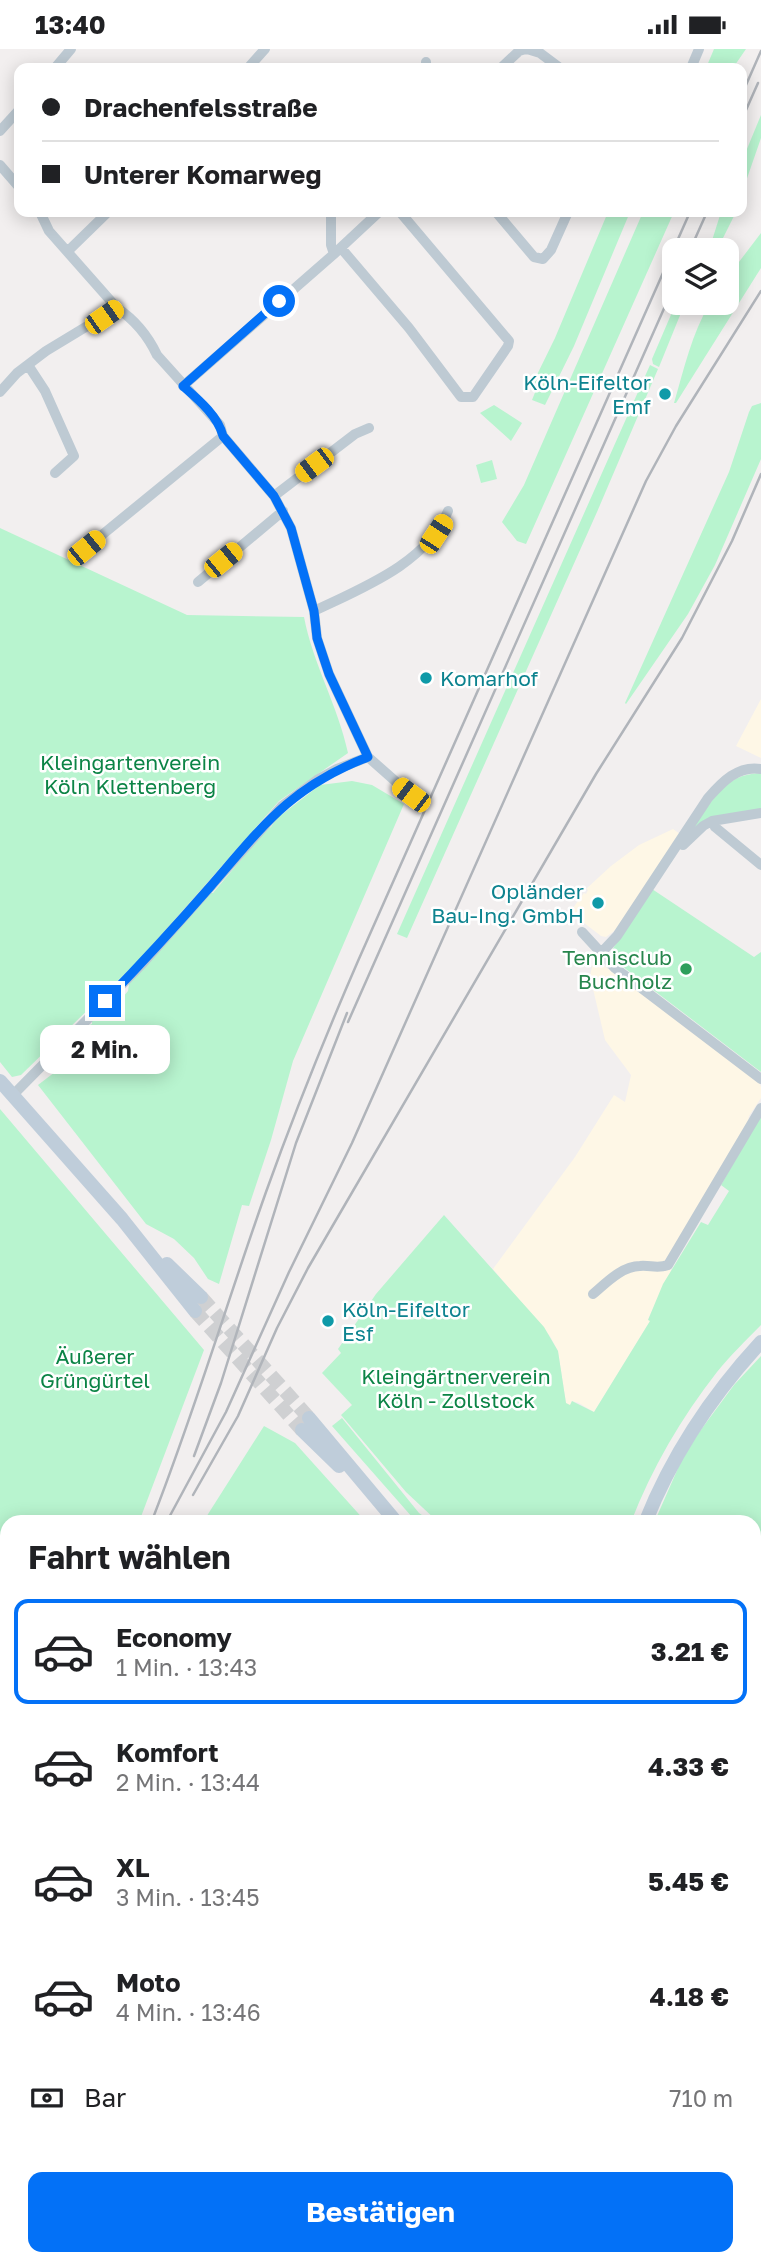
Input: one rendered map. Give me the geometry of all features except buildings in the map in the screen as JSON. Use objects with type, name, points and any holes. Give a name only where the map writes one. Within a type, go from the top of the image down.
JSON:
[{"type":"main road","points":[[0,1081],[198,1304]]},
{"type":"main road","points":[[648,1515],[667,1472],[692,1429],[723,1385],[761,1342]]},
{"type":"main road","points":[[306,1424],[390,1515]]},
{"type":"street","points":[[59,63],[71,49]]},
{"type":"street","points":[[252,63],[265,49]]},
{"type":"street","points":[[507,63],[519,51],[527,49],[540,53],[553,63]]},
{"type":"street","points":[[0,131],[14,116]]},
{"type":"street","points":[[0,165],[14,181]]},
{"type":"street","points":[[42,217],[49,231],[117,308],[130,317],[157,355],[220,425],[223,436],[274,496],[296,543],[314,611],[317,638],[329,674],[368,757],[411,795]]},
{"type":"street","points":[[68,251],[103,217]]},
{"type":"street","points":[[331,217],[331,245],[409,328],[461,397],[473,397],[509,341],[404,217]]},
{"type":"street","points":[[183,386],[374,217]]},
{"type":"street","points":[[500,217],[534,257],[543,259],[551,250],[566,217]]},
{"type":"street","points":[[0,392],[28,365],[67,337],[117,308]]},
{"type":"street","points":[[28,365],[45,391],[74,456],[55,473]]},
{"type":"street","points":[[274,496],[355,435],[369,428]]},
{"type":"street","points":[[86,548],[223,436]]},
{"type":"street","points":[[314,611],[392,570],[422,549],[436,534],[448,510]]},
{"type":"street","points":[[198,582],[283,511]]},
{"type":"street","points":[[13,1095],[143,963],[282,806],[317,780],[368,757]]},
{"type":"street","points":[[601,953],[617,936],[708,798],[723,781],[737,772],[761,769]]},
{"type":"street","points":[[679,844],[683,845],[712,821],[761,813]]},
{"type":"street","points":[[712,821],[715,827],[761,865]]},
{"type":"street","points":[[582,932],[615,968],[761,1079]]},
{"type":"street","points":[[593,1294],[613,1277],[630,1268],[639,1265],[661,1268],[668,1265],[761,1108]]},
{"type":"shaded area","points":[[761,699],[761,758],[736,746]]},
{"type":"shaded area","points":[[673,829],[680,834],[622,923],[614,931],[606,937],[601,936],[570,912],[584,893],[586,894],[586,889],[611,866],[639,845]]},
{"type":"shaded area","points":[[593,963],[600,963],[759,1082],[761,1087],[761,1098],[749,1116],[747,1126],[671,1259],[671,1271],[648,1319],[650,1321],[594,1412],[579,1403],[572,1401],[570,1406],[566,1403],[558,1351],[550,1336],[493,1269],[575,1157],[614,1095],[625,1102],[631,1075],[605,1040],[590,976]]},
{"type":"green space","points":[[714,49],[746,49],[736,63],[708,63]]},
{"type":"green space","points":[[761,115],[761,138],[747,178],[747,149]]},
{"type":"green space","points":[[606,217],[628,217],[574,346],[545,405],[532,400],[536,390],[531,387],[555,338]]},
{"type":"green space","points":[[641,217],[672,217],[526,544],[517,541],[502,522],[524,485]]},
{"type":"green space","points":[[719,217],[734,217],[723,238],[713,238]]},
{"type":"green space","points":[[761,233],[761,268],[739,303],[739,262]]},
{"type":"green space","points":[[671,315],[680,315],[659,367],[653,364],[652,359]]},
{"type":"green space","points":[[704,315],[731,315],[674,403],[689,351]]},
{"type":"green space","points":[[650,365],[658,369],[597,512],[407,938],[397,934]]},
{"type":"green space","points":[[761,403],[761,459],[715,565],[688,614],[626,704],[729,472],[749,412],[752,406]]},
{"type":"green space","points":[[494,405],[522,423],[511,441],[480,413]]},
{"type":"green space","points":[[492,460],[497,479],[481,483],[476,465]]},
{"type":"green space","name":"Kleingartenverein Köln Klettenberg","points":[[0,528],[187,615],[304,617],[348,753],[279,801],[141,958],[21,1075],[12,1077],[0,1062]]},
{"type":"green space","points":[[761,773],[761,811],[691,830],[727,784]]},
{"type":"green space","name":"Kleingartenverein Köln Klettenberg","points":[[352,781],[372,785],[404,804],[293,1061],[271,1140],[249,1206],[242,1205],[219,1284],[208,1279],[194,1258],[174,1239],[146,1224],[38,1085],[68,1062],[61,1053],[92,1024],[118,994],[122,998],[128,991],[129,984],[210,893],[213,893],[276,819],[320,785]]},
{"type":"green space","name":"Tennisclub Buchholz","points":[[652,889],[754,957],[761,952],[761,1072],[614,960],[612,950]]},
{"type":"green space","name":"Äußerer Grüngürtel","points":[[0,1109],[204,1350],[142,1515],[0,1515]]},
{"type":"green space","name":"Kleingärtnerverein Köln - Zollstock","points":[[761,1114],[761,1325],[722,1366],[691,1407],[668,1444],[634,1515],[431,1515],[406,1492],[341,1415],[352,1405],[322,1373],[341,1353],[338,1349],[376,1294],[444,1215],[544,1327],[558,1351],[566,1403],[570,1405],[572,1401],[594,1412],[650,1321],[648,1320],[663,1284],[701,1222],[708,1225],[729,1191],[721,1185]]},
{"type":"green space","points":[[761,1356],[761,1515],[658,1515],[686,1450],[734,1385]]},
{"type":"green space","points":[[342,1418],[422,1515],[410,1515],[332,1426]]},
{"type":"green space","points":[[264,1426],[295,1443],[360,1515],[207,1515]]},
{"type":"tunnel","points":[[201,1297],[309,1418]]},
{"type":"tunnel","points":[[195,1311],[302,1430]]},
{"type":"railway","points":[[747,83],[761,51]]},
{"type":"railway","points":[[747,108],[758,83]]},
{"type":"railway","points":[[154,1515],[182,1441],[266,1192],[322,1047],[688,217]]},
{"type":"railway","points":[[695,238],[705,217]]},
{"type":"railway","points":[[170,1515],[226,1412],[289,1272],[352,1143],[646,481],[676,426],[761,291]]},
{"type":"railway","points":[[348,1022],[662,313]]},
{"type":"railway","points":[[193,1495],[238,1416],[277,1328],[308,1268],[596,774],[682,638],[732,541],[761,474]]},
{"type":"railway","points":[[194,1456],[221,1383],[296,1143],[347,1013]]},
{"type":"place","name":"Köln-Eifeltor Emf","points":[[665,394]]},
{"type":"place","name":"Komarhof","points":[[426,678]]},
{"type":"place","name":"Opländer Bau-Ing. GmbH","points":[[598,903]]},
{"type":"place","name":"Tennisclub Buchholz","points":[[686,969]]},
{"type":"place","name":"Köln-Eifeltor Esf","points":[[328,1321]]},
{"type":"route","points":[[105,1001],[143,963],[282,806],[317,780],[368,757],[329,674],[317,638],[314,611],[296,543],[283,511],[274,496],[223,436],[220,425],[183,386],[279,301]]}]
